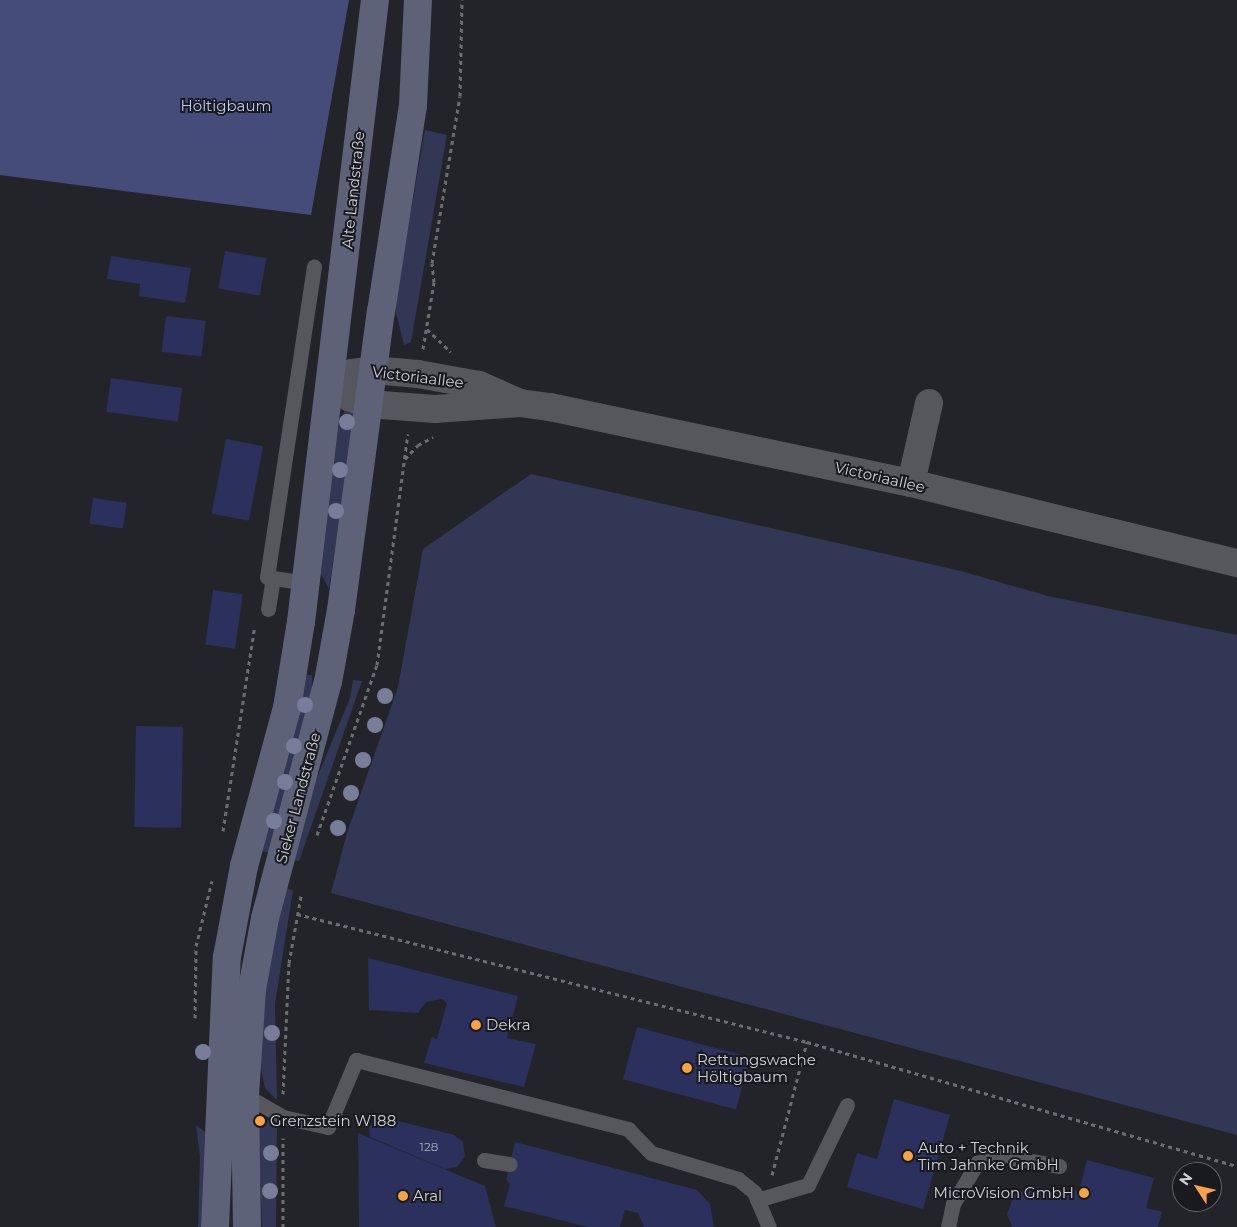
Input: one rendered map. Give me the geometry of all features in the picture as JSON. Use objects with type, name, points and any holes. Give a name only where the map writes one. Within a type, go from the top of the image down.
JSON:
[{"type":"main road","name":"Alte Landstraße","points":[[331,381],[375,0]]},
{"type":"main road","points":[[373,370],[413,104],[418,0]]},
{"type":"main road","name":"Sieker Landstraße","points":[[248,1227],[247,1035],[258,953],[320,716],[341,610],[373,370]]},
{"type":"main road","points":[[215,1227],[227,957],[244,866],[287,708],[307,583],[331,381]]},
{"type":"main road","points":[[307,583],[341,610]]},
{"type":"street","name":"Victoriaallee","points":[[520,403],[435,409],[368,404],[349,396],[331,381],[351,373],[373,370],[480,385],[520,403],[911,483],[1237,563]]},
{"type":"street","points":[[911,483],[929,403]]},
{"type":"lane","points":[[307,583],[267,577],[314,267]]},
{"type":"lane","points":[[268,609],[273,578]]},
{"type":"lane","points":[[246,1095],[290,1119],[328,1127],[356,1060],[628,1129],[651,1153],[738,1179],[754,1192],[769,1227]]},
{"type":"lane","points":[[757,1200],[808,1185],[847,1105]]},
{"type":"lane","points":[[948,1227],[953,1204],[977,1163],[1003,1156],[1059,1166]]},
{"type":"lane","points":[[484,1160],[510,1164]]},
{"type":"path","points":[[421,358],[434,282],[432,263],[460,96],[462,0]]},
{"type":"path","points":[[316,837],[378,665],[408,431]]},
{"type":"path","points":[[222,839],[255,623],[268,609]]},
{"type":"path","points":[[285,1040],[289,963],[302,890]]},
{"type":"path","points":[[297,914],[807,1042],[1237,1166]]},
{"type":"path","points":[[757,1200],[771,1178],[807,1042]]},
{"type":"shaded area","points":[[425,130],[447,135],[411,342],[404,345],[396,313],[396,296]]},
{"type":"shaded area","points":[[346,406],[355,410],[329,589],[321,574],[338,430]]},
{"type":"shaded area","points":[[531,474],[961,571],[1048,596],[1237,635],[1237,1135],[331,893],[347,833],[398,687],[423,549]]},
{"type":"shaded area","points":[[306,675],[312,675],[312,690],[270,853],[261,851]]},
{"type":"shaded area","points":[[353,680],[362,681],[299,861],[294,860],[316,780],[350,698]]},
{"type":"shaded area","points":[[285,888],[293,890],[275,1004],[277,1100],[265,1088],[260,1064],[263,999]]},
{"type":"shaded area","points":[[258,1115],[277,1125],[276,1227],[262,1227]]},
{"type":"shaded area","points":[[196,1125],[205,1132],[201,1227],[198,1227],[200,1157]]},
{"type":"green space","name":"Höltigbaum","points":[[0,0],[349,0],[311,215],[0,175]]},
{"type":"building","points":[[225,251],[266,258],[260,296],[218,288]]},
{"type":"building","points":[[111,256],[191,268],[185,303],[139,296],[140,284],[107,279]]},
{"type":"building","points":[[166,316],[206,321],[201,357],[162,352]]},
{"type":"building","points":[[111,378],[182,388],[178,422],[106,412]]},
{"type":"building","points":[[226,439],[263,446],[249,521],[211,514]]},
{"type":"building","points":[[93,498],[127,503],[123,528],[89,524]]},
{"type":"building","points":[[213,590],[243,594],[235,649],[205,644]]},
{"type":"building","points":[[136,726],[183,727],[181,828],[134,827]]},
{"type":"building","name":"Dekra","points":[[368,958],[518,996],[507,1038],[536,1044],[524,1087],[424,1063],[432,1037],[437,1039],[447,1003],[442,999],[426,1002],[418,1013],[369,1010]]},
{"type":"building","name":"Rettungswache Höltigbaum","points":[[637,1027],[750,1057],[736,1109],[623,1079]]},
{"type":"building","name":"Auto + Technik Tim Jahnke GmbH","points":[[894,1099],[950,1115],[923,1209],[847,1187],[857,1153],[877,1159]]},
{"type":"building","points":[[379,1116],[454,1135],[463,1142],[465,1156],[457,1167],[445,1169],[370,1137],[369,1127]]},
{"type":"building","points":[[358,1133],[485,1186],[496,1227],[359,1227]]},
{"type":"building","points":[[515,1142],[697,1190],[710,1204],[714,1227],[644,1227],[638,1213],[625,1210],[620,1227],[588,1227],[504,1206],[510,1184],[506,1180]]},
{"type":"building","name":"MicroVision GmbH","points":[[1087,1160],[1154,1178],[1146,1208],[1162,1212],[1158,1227],[1012,1227],[1007,1214],[1014,1195],[1032,1187],[1079,1191]]},
{"type":"place","name":"Dekra","points":[[476,1025]]},
{"type":"place","name":"Rettungswache Höltigbaum","points":[[687,1068]]},
{"type":"place","name":"Grenzstein W188","points":[[260,1121]]},
{"type":"place","name":"Auto + Technik Tim Jahnke GmbH","points":[[908,1156]]},
{"type":"place","name":"MicroVision GmbH","points":[[1084,1193]]},
{"type":"place","name":"Aral","points":[[403,1196]]}]
